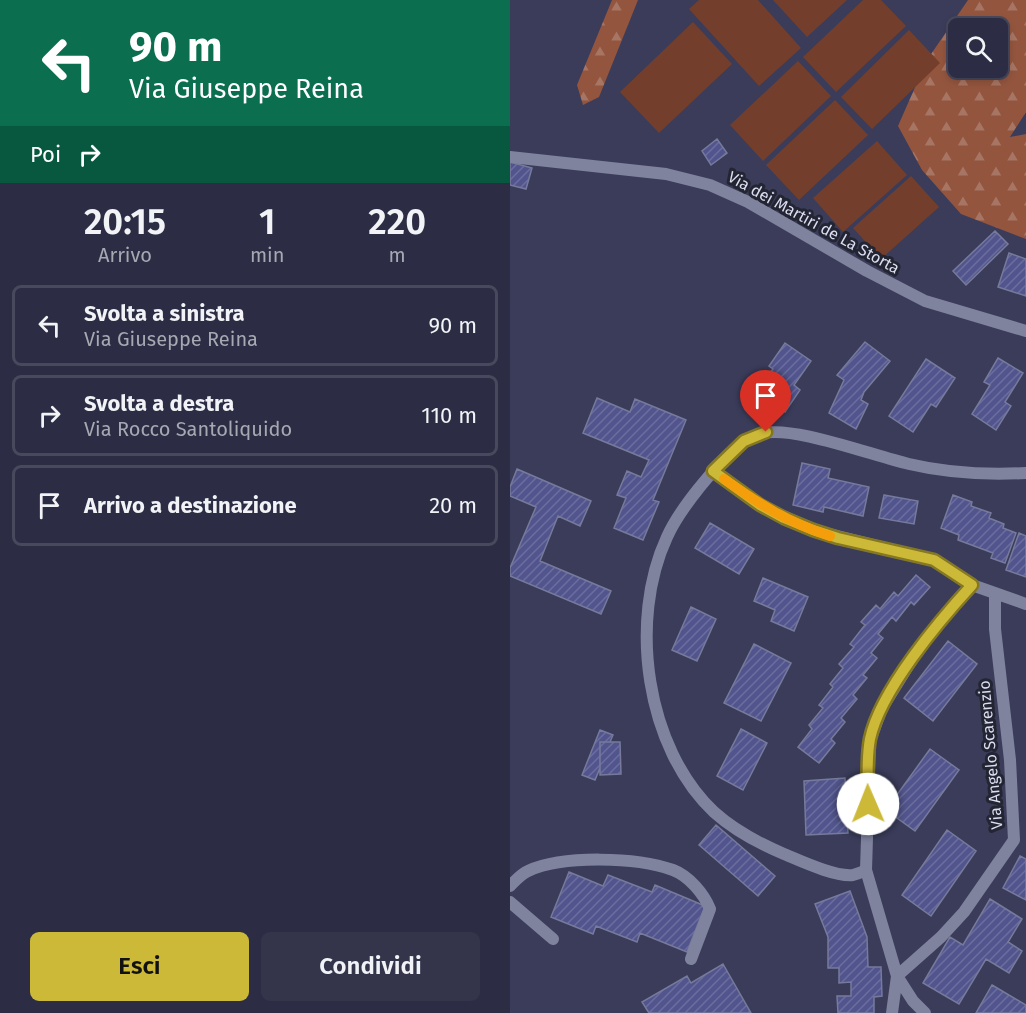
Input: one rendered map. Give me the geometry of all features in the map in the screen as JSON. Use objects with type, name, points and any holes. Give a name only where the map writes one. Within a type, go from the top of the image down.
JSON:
[{"type":"street","name":"Via dei Martiri de La Storta","points":[[510,157],[666,174],[710,185],[748,202],[867,271],[925,300],[1026,331]]},
{"type":"street","points":[[866,870],[852,875],[820,868],[762,844],[736,830],[714,811],[692,785],[674,756],[661,726],[653,695],[649,664],[648,620],[653,583],[662,548],[677,518],[713,471],[744,441],[758,434],[774,431],[803,435],[908,464],[935,469],[987,474],[1026,473]]},
{"type":"street","points":[[713,471],[760,505],[784,518],[838,538],[934,560],[972,585],[1026,604]]},
{"type":"street","points":[[925,1013],[897,976],[866,870],[870,741],[876,719],[918,650],[972,585]]},
{"type":"street","name":"Via Angelo Scarenzio","points":[[897,976],[941,937],[964,912],[1014,840],[1010,760],[994,629],[995,595]]},
{"type":"street","points":[[1014,840],[1026,847]]},
{"type":"street","points":[[510,886],[525,872],[545,865],[592,860],[633,861],[674,870],[695,887],[706,899],[710,909],[690,959]]},
{"type":"street","points":[[510,902],[553,939]]},
{"type":"street","points":[[892,1013],[897,976]]},
{"type":"green space","points":[[612,0],[638,0],[599,97],[583,105],[577,85]]},
{"type":"green space","points":[[968,0],[1026,0],[1026,112],[1010,137],[1026,134],[1026,239],[961,214],[922,170],[898,126],[927,60],[948,29],[948,78],[1008,78],[1008,18],[956,18]]},
{"type":"shaded area","points":[[699,0],[758,0],[801,48],[759,86],[689,9]]},
{"type":"shaded area","points":[[773,0],[847,0],[807,37]]},
{"type":"shaded area","points":[[863,0],[881,0],[906,26],[836,92],[803,57]]},
{"type":"shaded area","points":[[693,22],[732,64],[659,133],[620,92]]},
{"type":"shaded area","points":[[909,30],[940,63],[872,129],[841,97]]},
{"type":"shaded area","points":[[798,61],[831,96],[763,161],[730,125]]},
{"type":"shaded area","points":[[835,100],[868,135],[799,200],[766,165]]},
{"type":"shaded area","points":[[877,141],[907,175],[843,232],[813,198]]},
{"type":"shaded area","points":[[911,176],[939,207],[881,259],[853,228]]},
{"type":"building","points":[[717,139],[727,153],[711,165],[702,151]]},
{"type":"building","points":[[510,162],[532,168],[526,189],[510,185]]},
{"type":"building","points":[[995,231],[1008,244],[966,285],[953,271]]},
{"type":"building","points":[[1009,253],[1026,259],[1026,296],[998,287]]},
{"type":"building","points":[[865,342],[890,361],[864,392],[861,400],[868,404],[856,429],[829,413],[844,380],[837,375]]},
{"type":"building","points":[[785,343],[811,361],[794,385],[800,390],[785,412],[756,393],[773,369],[769,366]]},
{"type":"building","points":[[998,358],[1023,373],[1005,402],[1011,406],[996,430],[972,414],[990,385],[984,382]]},
{"type":"building","points":[[926,359],[955,378],[936,407],[931,404],[913,432],[889,416]]},
{"type":"building","points":[[597,398],[630,412],[635,399],[686,420],[653,500],[659,502],[643,540],[614,528],[626,498],[617,495],[627,471],[641,477],[649,460],[583,433]]},
{"type":"building","points":[[802,463],[830,469],[828,478],[869,487],[863,516],[824,507],[823,512],[793,505]]},
{"type":"building","points":[[517,469],[591,501],[580,526],[558,516],[540,561],[611,591],[601,614],[510,576],[510,568],[536,507],[510,496],[510,487]]},
{"type":"building","points":[[884,495],[918,501],[914,524],[879,518]]},
{"type":"building","points":[[953,495],[972,502],[971,506],[991,513],[989,518],[1004,524],[1003,528],[1016,533],[1005,563],[991,558],[993,553],[958,540],[959,535],[941,528]]},
{"type":"building","points":[[710,523],[754,549],[739,574],[695,548]]},
{"type":"building","points":[[1019,533],[1026,536],[1026,577],[1006,570]]},
{"type":"building","points":[[916,575],[930,587],[914,605],[911,602],[896,621],[892,617],[878,634],[883,638],[871,653],[877,658],[863,675],[867,678],[853,695],[857,699],[841,718],[845,722],[831,739],[835,743],[819,763],[798,747],[812,729],[809,725],[823,708],[819,705],[833,687],[830,684],[843,668],[839,664],[854,647],[850,644],[865,625],[861,622],[876,605],[880,609],[894,592],[898,596]]},
{"type":"building","points":[[763,578],[808,597],[794,631],[771,621],[775,610],[754,601]]},
{"type":"building","points":[[691,607],[716,619],[697,661],[672,650]]},
{"type":"building","points":[[948,641],[977,664],[933,721],[904,698]]},
{"type":"building","points":[[754,644],[791,663],[761,721],[724,703]]},
{"type":"building","points":[[741,729],[767,743],[743,790],[717,776]]},
{"type":"building","points":[[600,730],[613,735],[610,742],[600,742],[600,768],[595,780],[582,775]]},
{"type":"building","points":[[600,742],[620,742],[621,774],[600,775]]},
{"type":"building","points":[[930,749],[959,770],[915,831],[886,810]]},
{"type":"building","points":[[845,778],[848,833],[806,835],[804,781]]},
{"type":"building","points":[[716,825],[775,876],[758,896],[699,845]]},
{"type":"building","points":[[947,830],[976,851],[931,916],[902,895]]},
{"type":"building","points":[[1020,856],[1026,859],[1026,900],[1003,888]]},
{"type":"building","points":[[569,872],[603,886],[608,875],[652,892],[655,885],[705,906],[687,952],[640,933],[637,942],[596,926],[593,934],[551,917]]},
{"type":"building","points":[[850,891],[867,937],[868,967],[881,967],[882,996],[874,997],[874,1013],[838,1013],[837,996],[851,996],[851,982],[839,983],[839,968],[828,968],[828,937],[815,904]]},
{"type":"building","points":[[990,899],[1022,919],[1008,942],[1022,951],[1009,973],[986,959],[959,1004],[923,983],[950,937],[963,945]]},
{"type":"building","points":[[723,964],[751,1013],[649,1013],[642,1002],[687,976],[691,983]]},
{"type":"building","points":[[992,985],[1026,1005],[1026,1013],[976,1013]]},
{"type":"slow traffic","points":[[724,479],[760,505],[784,518],[830,536]]},
{"type":"route","points":[[766,432],[744,441],[713,471],[760,505],[784,518],[838,538],[934,560],[972,585],[918,650],[876,719],[870,741],[868,804]]}]
